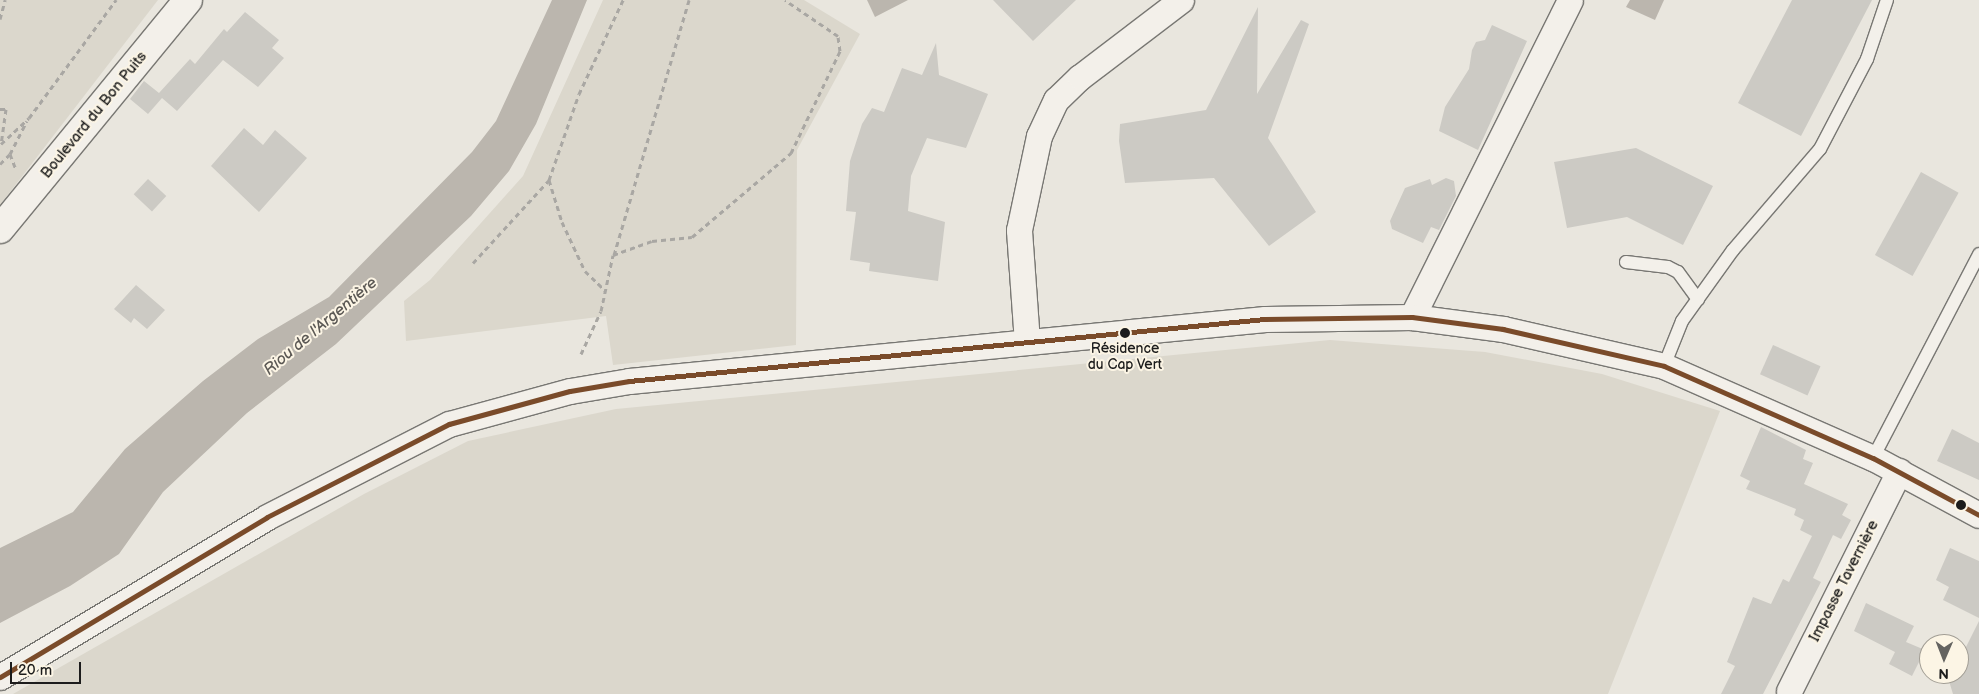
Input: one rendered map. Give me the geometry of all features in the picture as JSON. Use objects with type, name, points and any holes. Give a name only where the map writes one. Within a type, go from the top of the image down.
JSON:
[{"type":"main road","name":"Boulevard du Bon Puits","points":[[0,229],[188,0]]},
{"type":"street","points":[[1027,342],[1019,230],[1039,136],[1056,100],[1080,77],[1182,0]]},
{"type":"street","points":[[1412,316],[1570,0]]},
{"type":"street","points":[[0,677],[266,517],[449,424],[570,391],[629,381],[1265,320],[1343,315],[1412,316],[1503,329],[1664,366],[1873,458],[1979,515]]},
{"type":"street","name":"Impasse Tavernière","points":[[1789,691],[1899,471]]},
{"type":"lane","points":[[1664,366],[1682,321],[1733,250],[1820,149],[1867,58],[1887,0]]},
{"type":"lane","points":[[1873,458],[1979,254]]},
{"type":"lane","points":[[1626,262],[1668,267],[1678,272],[1698,300]]},
{"type":"path","points":[[0,19],[5,0]]},
{"type":"path","points":[[0,164],[10,154],[29,118],[116,0]]},
{"type":"path","points":[[473,263],[549,180],[579,94],[623,0]]},
{"type":"path","points":[[581,354],[605,291],[613,255],[689,0]]},
{"type":"path","points":[[613,255],[652,241],[692,237],[790,153],[840,51],[838,36],[785,0]]},
{"type":"path","points":[[0,109],[6,109],[1,144],[29,118]]},
{"type":"path","points":[[549,180],[562,222],[586,271],[605,291]]},
{"type":"shaded area","points":[[0,0],[158,0],[0,205]]},
{"type":"shaded area","points":[[603,0],[804,0],[860,34],[797,150],[796,345],[613,365],[606,316],[406,341],[404,301],[430,280],[523,176]]},
{"type":"shaded area","points":[[1330,340],[1485,352],[1602,374],[1720,411],[1608,694],[13,694],[364,494],[468,441],[616,409]]},
{"type":"water","name":"Riou de l'Argentière","points":[[552,0],[587,0],[536,124],[509,171],[471,216],[336,344],[247,413],[163,492],[119,554],[70,586],[0,623],[0,548],[73,512],[125,449],[203,381],[258,339],[329,297],[472,152],[496,121]]},
{"type":"water","points":[[867,0],[908,0],[875,17]]},
{"type":"water","points":[[1630,0],[1664,0],[1655,20],[1626,7]]},
{"type":"building","points":[[993,0],[1076,0],[1033,41]]},
{"type":"building","points":[[1792,0],[1872,0],[1801,136],[1738,103]]},
{"type":"building","points":[[1258,7],[1257,94],[1301,20],[1309,24],[1268,138],[1316,212],[1269,246],[1214,178],[1125,183],[1119,141],[1120,124],[1206,110]]},
{"type":"building","points":[[245,12],[279,40],[272,48],[284,58],[258,87],[223,60],[177,111],[162,98],[148,114],[130,99],[144,81],[159,93],[190,59],[195,64],[224,29],[227,32]]},
{"type":"building","points":[[1492,25],[1527,41],[1478,150],[1439,131],[1445,107],[1469,69],[1472,50],[1476,42],[1485,40]]},
{"type":"building","points":[[936,43],[939,75],[988,94],[966,148],[927,138],[911,176],[908,211],[945,222],[938,281],[869,271],[870,263],[850,260],[856,212],[846,211],[850,161],[862,124],[872,108],[884,112],[902,68],[922,75]]},
{"type":"building","points":[[244,128],[263,145],[275,130],[307,158],[259,212],[211,166]]},
{"type":"building","points":[[1636,148],[1713,186],[1683,245],[1627,217],[1567,228],[1554,162]]},
{"type":"building","points":[[1921,172],[1959,193],[1913,276],[1875,255]]},
{"type":"building","points":[[1446,178],[1454,181],[1456,196],[1439,230],[1431,227],[1423,243],[1392,229],[1390,221],[1405,188],[1430,179],[1432,185]]},
{"type":"building","points":[[148,179],[166,196],[152,211],[134,194]]},
{"type":"building","points":[[136,285],[165,310],[147,329],[134,318],[131,323],[114,309]]},
{"type":"building","points":[[1773,345],[1821,366],[1807,395],[1760,374]]},
{"type":"building","points":[[1761,427],[1806,450],[1803,459],[1813,463],[1804,484],[1848,504],[1842,515],[1851,520],[1841,539],[1833,535],[1813,578],[1821,582],[1763,694],[1721,694],[1735,666],[1727,662],[1753,597],[1771,604],[1783,579],[1789,582],[1812,536],[1800,530],[1804,520],[1794,515],[1796,509],[1746,489],[1750,481],[1740,476]]},
{"type":"building","points":[[1952,429],[1979,443],[1979,480],[1937,461]]},
{"type":"building","points":[[1950,548],[1979,561],[1979,618],[1943,600],[1949,587],[1936,580]]},
{"type":"building","points":[[1866,603],[1914,626],[1906,642],[1919,647],[1919,662],[1912,676],[1889,664],[1895,652],[1854,631]]},
{"type":"building","points":[[1979,621],[1979,694],[1953,694],[1950,684],[1969,684],[1969,641]]},
{"type":"transit line","points":[[0,677],[267,517],[449,424],[570,391],[629,381],[1265,319],[1412,317],[1503,329],[1664,366],[1873,458],[1979,515]]},
{"type":"place","name":"Résidence du Cap Vert","points":[[1125,333]]}]
